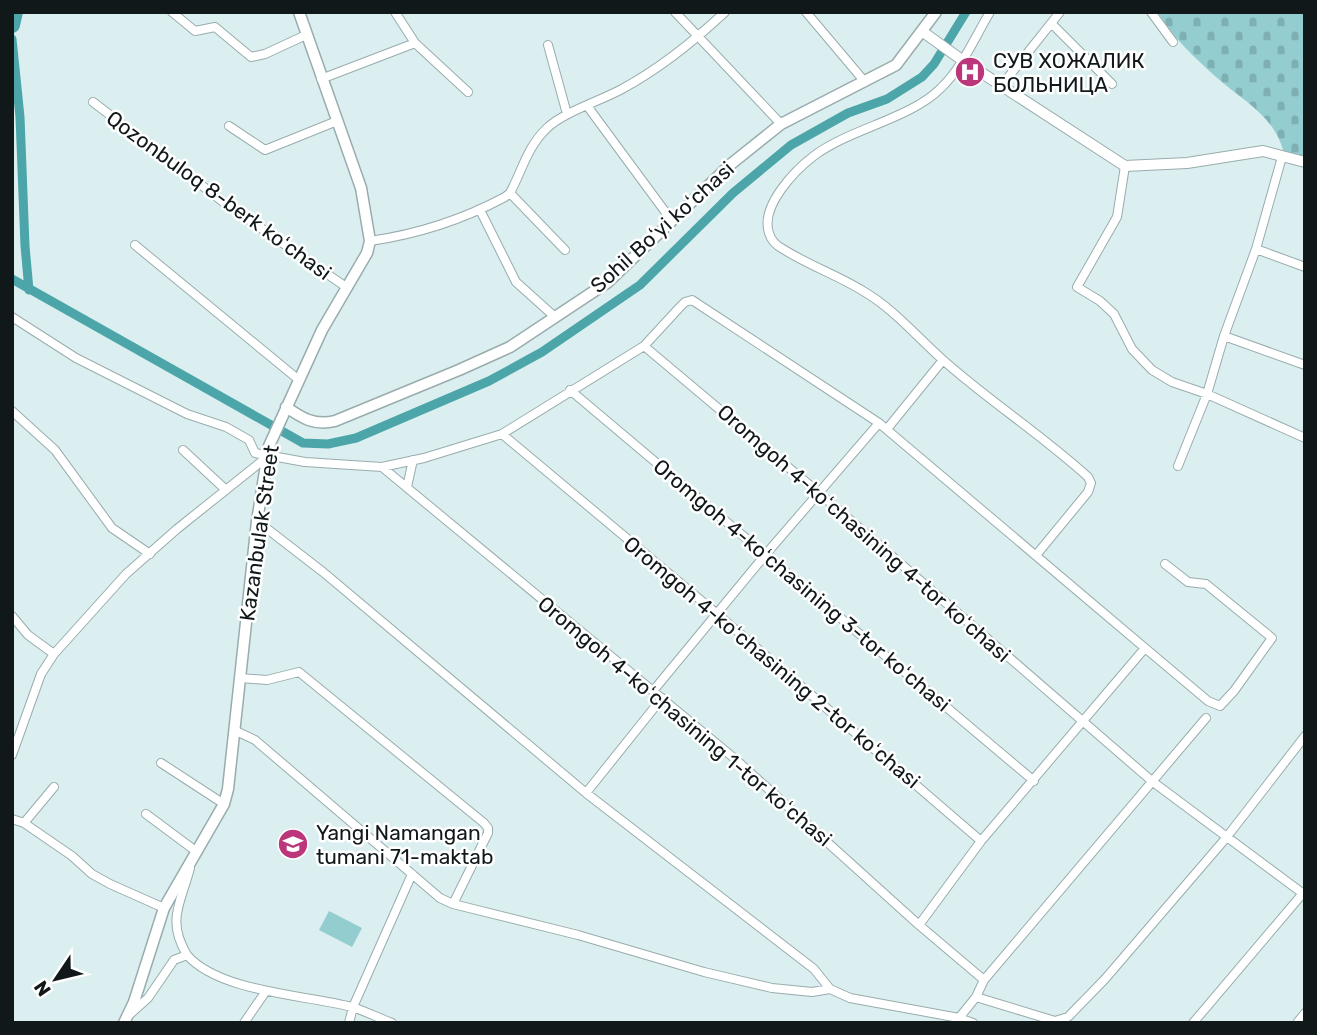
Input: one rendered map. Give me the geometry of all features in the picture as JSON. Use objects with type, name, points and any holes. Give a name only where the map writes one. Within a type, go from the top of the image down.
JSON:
[{"type":"main road","name":"Sohil Boʻyi koʻchasi","points":[[286,407],[314,423],[326,423],[344,418],[510,347],[608,282],[731,164],[781,124],[896,65],[927,34],[936,12]]},
{"type":"main road","points":[[302,14],[306,35],[361,188],[368,216],[370,241]]},
{"type":"main road","name":"Kazanbulak Street","points":[[125,1020],[134,1002],[164,908],[224,804],[232,769],[257,521],[268,451],[280,418],[322,330],[367,253],[370,241]]},
{"type":"street","points":[[172,12],[195,31],[215,27],[251,58],[306,35]]},
{"type":"street","points":[[395,12],[415,43],[468,92]]},
{"type":"street","points":[[675,12],[781,124]]},
{"type":"street","points":[[370,241],[403,236],[457,221],[510,193],[532,147],[547,128],[568,114],[587,107],[649,73],[699,36],[724,12]]},
{"type":"street","points":[[806,12],[865,82]]},
{"type":"street","points":[[990,12],[941,89],[909,110],[832,143],[808,160],[779,191],[768,224],[774,243],[832,272],[897,315],[943,360],[1088,477],[1091,483],[1088,492],[1037,554]]},
{"type":"street","points":[[1003,85],[1060,12]]},
{"type":"street","points":[[1151,12],[1173,42]]},
{"type":"street","points":[[1052,24],[1112,84]]},
{"type":"street","points":[[927,34],[959,58],[1125,166],[1187,163],[1264,151],[1305,162]]},
{"type":"street","points":[[321,79],[415,43]]},
{"type":"street","points":[[548,46],[568,114]]},
{"type":"street","name":"Qozonbuloq 8-berk koʻchasi","points":[[93,102],[226,204],[346,287]]},
{"type":"street","points":[[587,107],[672,221]]},
{"type":"street","points":[[229,126],[265,150],[337,121]]},
{"type":"street","points":[[1178,466],[1256,249],[1282,157]]},
{"type":"street","points":[[1125,166],[1117,218],[1077,287],[1100,301],[1114,314],[1132,349],[1152,370],[1172,382],[1206,394],[1305,438]]},
{"type":"street","points":[[510,193],[565,250]]},
{"type":"street","points":[[480,210],[516,282],[555,317]]},
{"type":"street","points":[[135,245],[299,380]]},
{"type":"street","points":[[1256,249],[1305,267]]},
{"type":"street","points":[[12,317],[76,358],[187,414],[226,427],[249,440],[255,453],[268,451],[305,462],[382,467],[502,434],[644,346],[678,308],[692,300],[887,429],[1208,701],[1220,706],[1272,638],[1206,584],[1188,582],[1165,564]]},
{"type":"street","points":[[1224,336],[1305,365]]},
{"type":"street","name":"Oromgoh 4-koʻchasining 4-tor koʻchasi","points":[[644,346],[819,493],[1153,782],[1304,894]]},
{"type":"street","points":[[887,429],[943,360]]},
{"type":"street","name":"Oromgoh 4-koʻchasining 3-tor koʻchasi","points":[[570,390],[1034,781]]},
{"type":"street","points":[[12,411],[55,450],[112,528],[150,554]]},
{"type":"street","points":[[653,691],[716,613],[879,423]]},
{"type":"street","name":"Oromgoh 4-koʻchasining 2-tor koʻchasi","points":[[502,434],[716,613],[981,841]]},
{"type":"street","points":[[183,450],[226,490]]},
{"type":"street","points":[[12,755],[41,674],[54,654],[126,574],[268,451]]},
{"type":"street","points":[[407,487],[414,460]]},
{"type":"street","name":"Oromgoh 4-koʻchasining 1-tor koʻchasi","points":[[382,467],[734,758],[984,980]]},
{"type":"street","points":[[257,521],[324,572],[586,793],[814,969],[830,989],[850,998],[959,1018],[973,1023]]},
{"type":"street","points":[[12,616],[28,635],[54,654]]},
{"type":"street","points":[[919,925],[981,841],[1145,648]]},
{"type":"street","points":[[240,678],[267,680],[299,672],[484,823],[488,833],[453,905]]},
{"type":"street","points":[[586,793],[662,698]]},
{"type":"street","points":[[959,1018],[976,997],[984,980],[1206,718]]},
{"type":"street","points":[[236,731],[254,740],[440,898],[453,905],[578,935],[704,972],[772,988],[812,992],[830,989]]},
{"type":"street","points":[[976,997],[1055,1021],[1068,1017],[1105,979],[1226,838],[1305,736]]},
{"type":"street","points":[[162,763],[224,804]]},
{"type":"street","points":[[24,823],[54,787]]},
{"type":"street","points":[[146,814],[194,857],[175,920],[178,941],[198,965],[238,983],[266,991],[353,1007],[393,1023]]},
{"type":"street","points":[[12,819],[24,823],[72,856],[92,874],[164,908]]},
{"type":"street","points":[[349,1023],[353,1007],[412,874]]},
{"type":"street","points":[[1193,1023],[1304,894]]},
{"type":"street","points":[[125,1020],[148,998],[174,960],[187,955]]},
{"type":"street","points":[[244,1023],[266,991]]},
{"type":"street","points":[[1297,1023],[1305,1013]]},
{"type":"green space","points":[[1158,12],[1305,12],[1305,158],[1284,153],[1273,128],[1265,119],[1192,55]]},
{"type":"green space","points":[[329,911],[362,928],[352,947],[319,930]]},
{"type":"waterway","points":[[12,25],[15,12]]},
{"type":"waterway","points":[[12,279],[303,443],[328,444],[356,438],[489,381],[542,352],[640,285],[733,193],[791,145],[848,113],[887,99],[922,77],[934,64],[966,12]]},
{"type":"waterway","points":[[12,39],[20,117],[29,290]]},
{"type":"place","name":"СУВ ХОЖАЛИК БОЛЬНИЦА","points":[[970,72]]},
{"type":"place","name":"Yangi Namangan tumani 71-maktab","points":[[293,844]]}]
